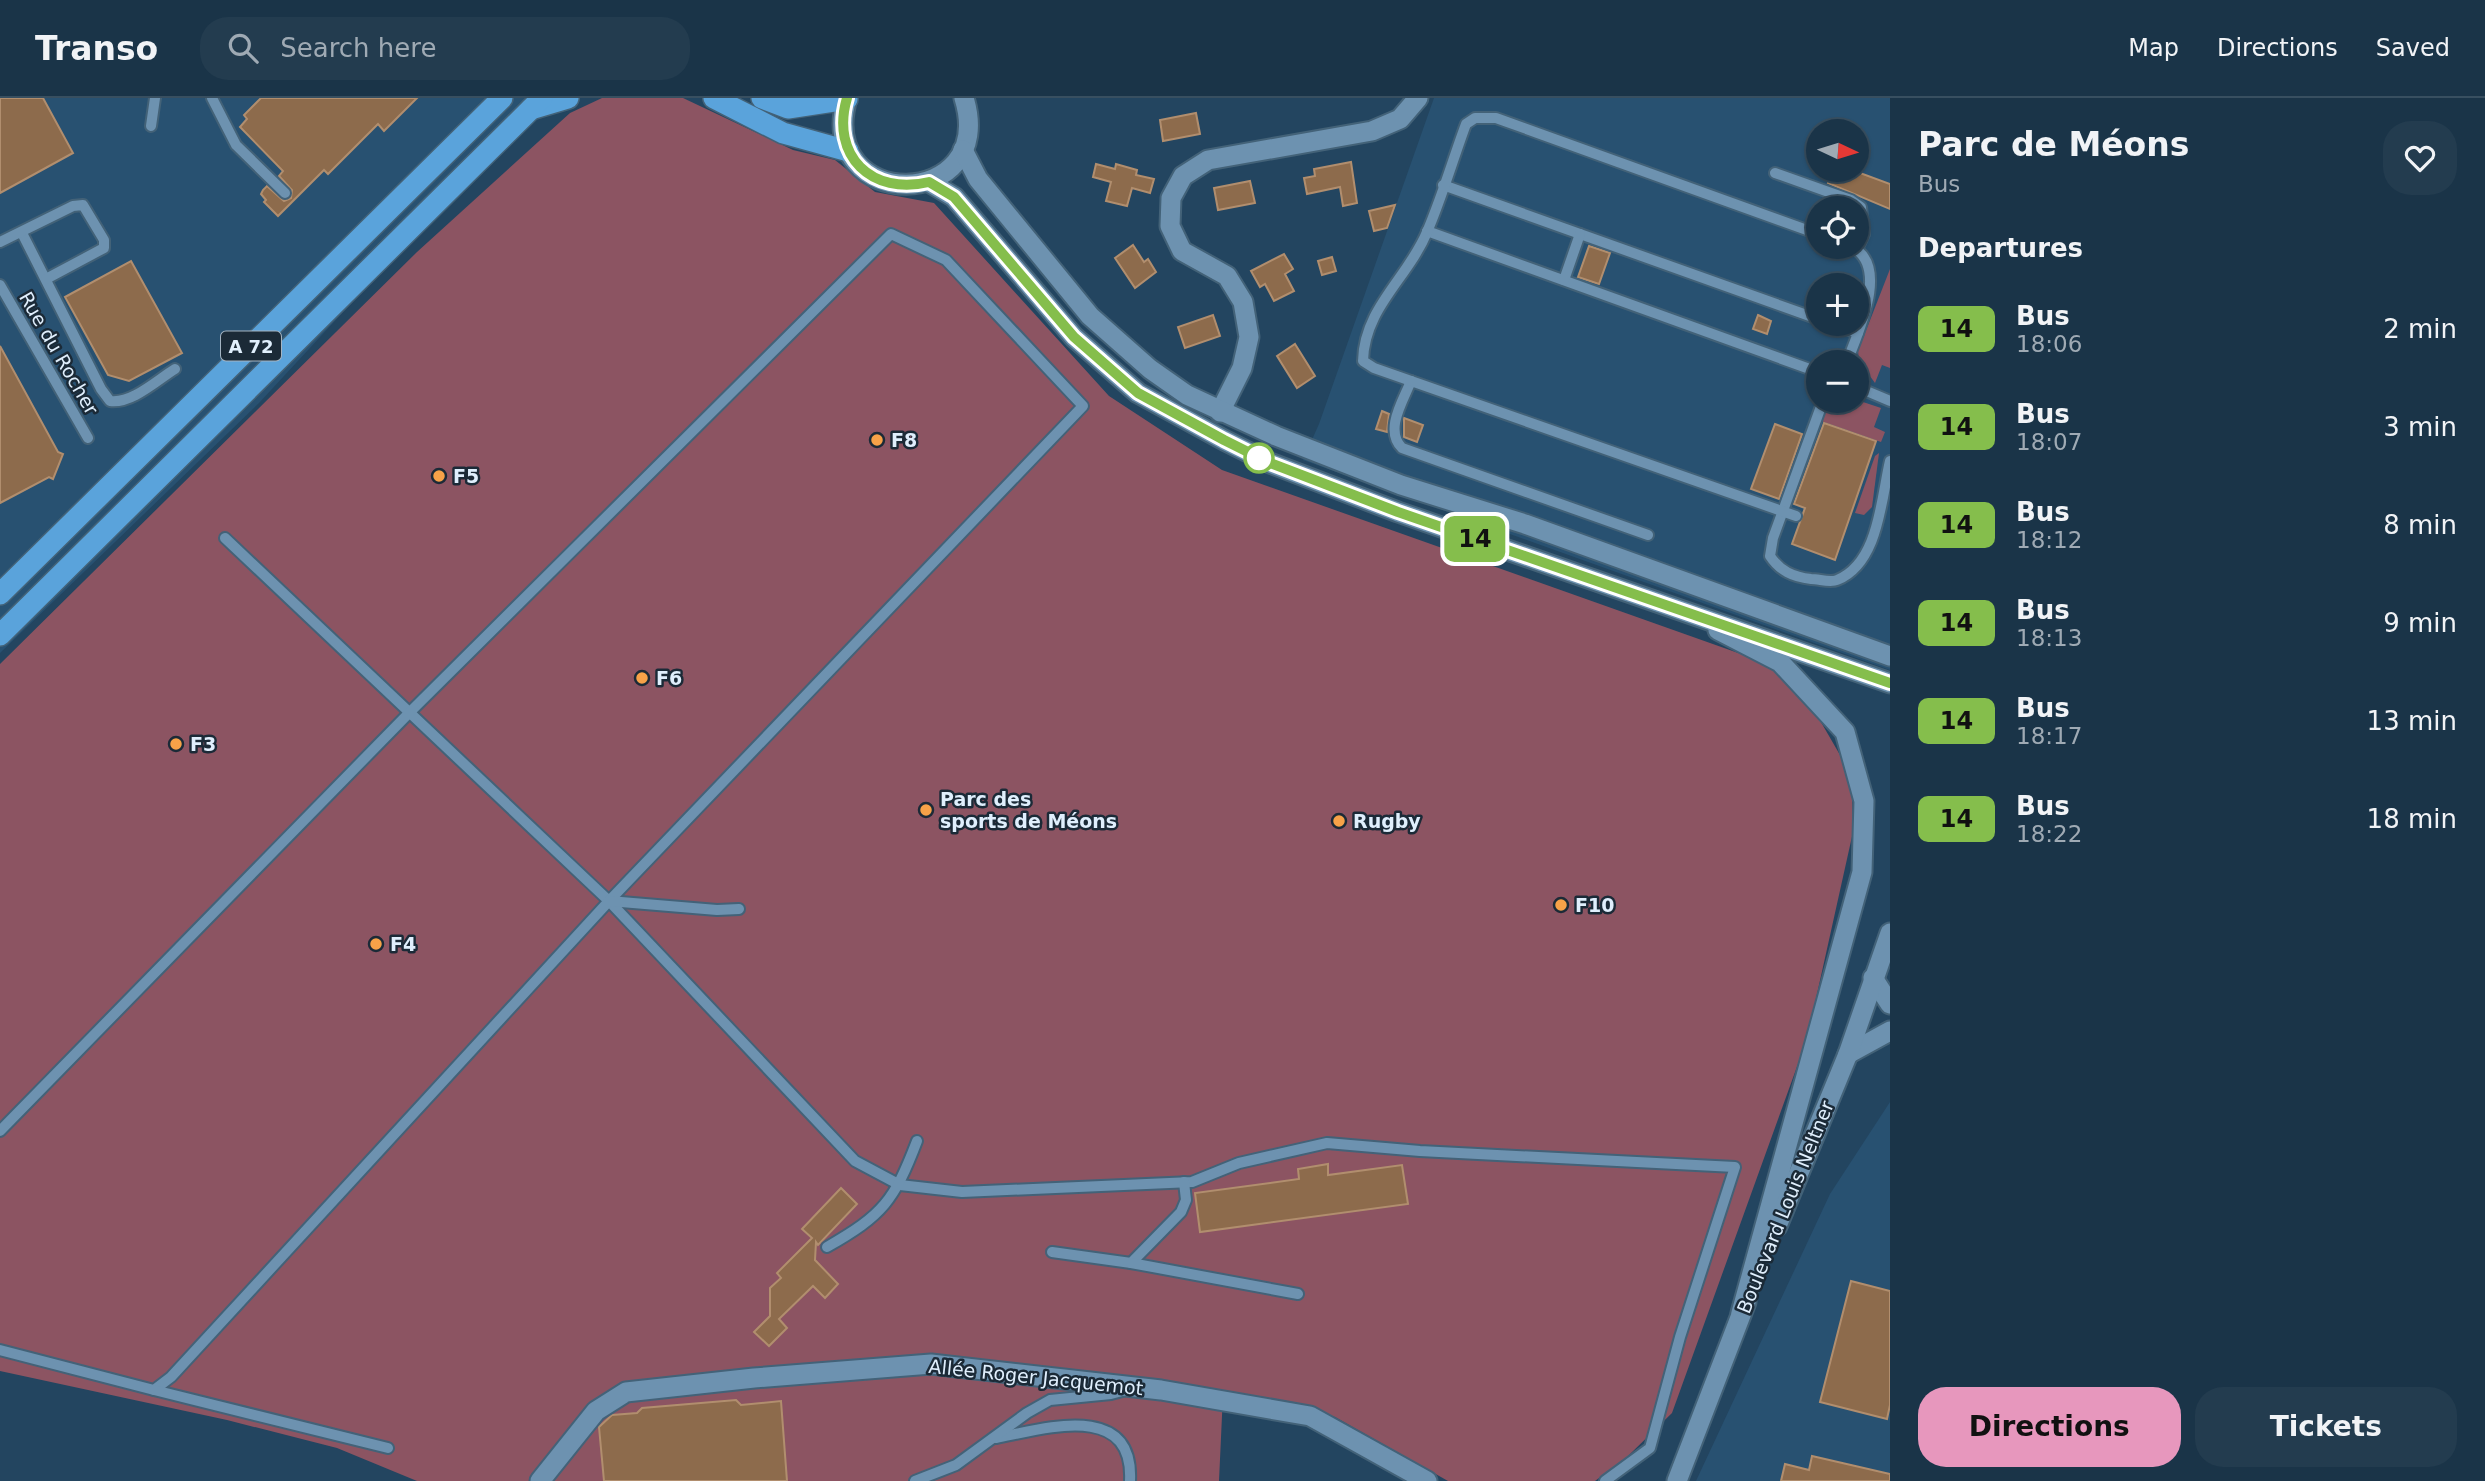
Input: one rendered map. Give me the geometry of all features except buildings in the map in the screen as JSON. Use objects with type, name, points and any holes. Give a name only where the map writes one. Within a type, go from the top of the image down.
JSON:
[{"type":"highway","name":"A 72","points":[[0,594],[502,98]]},
{"type":"highway","points":[[537,103],[568,98]]},
{"type":"highway","points":[[714,98],[783,133],[848,151]]},
{"type":"highway","points":[[762,98],[788,108],[847,98]]},
{"type":"highway","name":"A 72","points":[[0,635],[537,103]]},
{"type":"street","points":[[847,98],[842,116],[848,151],[859,166],[874,178],[892,185],[911,187],[929,182],[954,164],[963,150],[968,132],[968,113],[964,98]]},
{"type":"street","points":[[1220,412],[1242,368],[1249,337],[1243,302],[1227,276],[1182,251],[1170,226],[1171,198],[1181,179],[1208,160],[1372,131],[1400,119],[1418,98]]},
{"type":"street","points":[[963,150],[978,179],[1090,316],[1150,369],[1186,395],[1220,412],[1401,485],[1525,524],[1890,656]]},
{"type":"street","points":[[929,182],[954,197],[1074,337],[1138,393],[1270,463],[1398,512],[1890,683]]},
{"type":"street","points":[[1665,603],[1780,662],[1845,732],[1864,801],[1862,872],[1741,1313]]},
{"type":"street","name":"Boulevard Louis Neltner","points":[[1677,1481],[1741,1313],[1848,1054],[1890,933]]},
{"type":"street","points":[[1873,978],[1890,1004]]},
{"type":"street","points":[[1848,1054],[1890,1031]]},
{"type":"street","name":"Allée Roger Jacquemot","points":[[540,1481],[596,1411],[626,1392],[754,1378],[931,1364],[1136,1387],[1310,1416],[1427,1481]]},
{"type":"lane","points":[[151,126],[155,98]]},
{"type":"lane","points":[[212,98],[236,145],[285,194]]},
{"type":"lane","points":[[1796,516],[1374,368],[1363,361],[1363,340],[1374,313],[1416,255],[1466,124],[1475,118],[1496,118],[1806,230]]},
{"type":"lane","points":[[1775,173],[1840,196]]},
{"type":"lane","points":[[1443,185],[1806,315]]},
{"type":"lane","points":[[0,242],[78,203],[83,205],[104,240],[104,248],[46,279]]},
{"type":"lane","points":[[1427,231],[1806,368]]},
{"type":"lane","points":[[22,233],[101,389],[110,401],[119,402],[135,395],[175,369]]},
{"type":"lane","points":[[0,1131],[410,712],[891,234],[946,260],[1083,406],[609,901],[171,1377],[154,1390]]},
{"type":"lane","points":[[1564,280],[1580,234]]},
{"type":"lane","points":[[1865,259],[1869,263],[1874,290],[1869,303]]},
{"type":"lane","name":"Rue du Rocher","points":[[0,285],[88,439]]},
{"type":"lane","points":[[1411,382],[1395,423],[1397,443],[1402,448],[1648,535]]},
{"type":"lane","points":[[1869,392],[1890,401]]},
{"type":"lane","points":[[1818,413],[1781,511],[1770,556],[1778,569],[1801,578],[1835,581],[1858,568],[1870,545],[1890,461]]},
{"type":"lane","points":[[225,538],[609,901],[855,1161],[900,1185],[962,1192],[1185,1182],[1239,1163],[1327,1143],[1420,1151],[1735,1167],[1680,1337],[1650,1448],[1605,1481]]},
{"type":"lane","points":[[609,901],[717,910],[739,909]]},
{"type":"lane","points":[[827,1247],[868,1224],[900,1185],[917,1141]]},
{"type":"lane","points":[[1131,1263],[1181,1212],[1186,1200],[1185,1182]]},
{"type":"lane","points":[[1052,1252],[1131,1263],[1298,1294]]},
{"type":"lane","points":[[0,1350],[388,1448]]},
{"type":"lane","points":[[915,1481],[956,1465],[1050,1400],[1111,1394],[1136,1387]]},
{"type":"lane","points":[[990,1439],[1073,1423],[1091,1425],[1110,1433],[1123,1448],[1130,1481]]},
{"type":"shaded area","points":[[0,98],[541,98],[259,403],[0,653]]},
{"type":"shaded area","name":"Parc des sports de Méons","points":[[602,98],[683,98],[793,150],[835,160],[875,192],[934,203],[1109,396],[1222,470],[1772,665],[1814,710],[1840,755],[1852,789],[1853,832],[1807,1039],[1672,1413],[1627,1457],[1595,1481],[1448,1481],[1335,1417],[1223,1394],[1219,1481],[417,1481],[337,1448],[227,1420],[0,1371],[0,664],[417,252],[570,113]]},
{"type":"shaded area","points":[[1434,98],[1890,98],[1890,670],[1303,460],[1319,424]]},
{"type":"shaded area","points":[[1890,269],[1890,368],[1882,365],[1875,383],[1869,375],[1869,350],[1858,350],[1864,336],[1869,336],[1869,323]]},
{"type":"shaded area","points":[[1869,404],[1881,408],[1874,427],[1885,432],[1881,442],[1821,421],[1824,413],[1869,413]]},
{"type":"shaded area","points":[[1879,453],[1872,507],[1864,515],[1855,513],[1875,456]]},
{"type":"shaded area","points":[[1890,1102],[1890,1481],[1696,1481],[1830,1194]]},
{"type":"bus line","name":"14","points":[[847,98],[842,116],[843,134],[848,151],[859,166],[874,178],[892,185],[911,187],[929,182],[954,197],[1074,337],[1138,393],[1247,452],[1306,477],[1398,512],[1890,683]]},
{"type":"place","name":"F8","points":[[877,440]]},
{"type":"place","name":"F5","points":[[439,476]]},
{"type":"place","name":"F6","points":[[642,678]]},
{"type":"place","name":"F3","points":[[176,744]]},
{"type":"place","name":"Parc des sports de Méons","points":[[926,810]]},
{"type":"place","name":"Rugby","points":[[1339,821]]},
{"type":"place","name":"F10","points":[[1561,905]]},
{"type":"place","name":"F4","points":[[376,944]]}]
